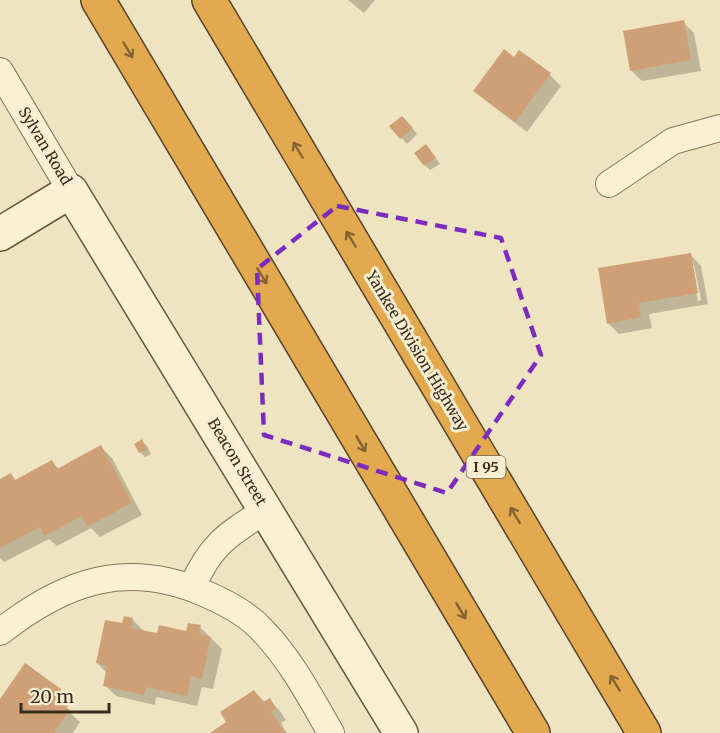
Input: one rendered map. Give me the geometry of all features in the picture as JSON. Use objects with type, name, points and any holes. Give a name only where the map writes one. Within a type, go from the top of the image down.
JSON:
[{"type":"highway","points":[[98,0],[533,733]]},
{"type":"highway","name":"Yankee Division Highway","points":[[209,0],[644,733]]},
{"type":"street","name":"Sylvan Road","points":[[0,71],[71,191]]},
{"type":"street","points":[[609,184],[673,141],[720,128]]},
{"type":"street","points":[[0,234],[71,191]]},
{"type":"street","name":"Beacon Street","points":[[71,191],[401,733]]},
{"type":"street","points":[[192,587],[205,560],[220,543],[237,528],[266,510]]},
{"type":"street","points":[[0,632],[44,603],[78,586],[98,581],[133,576],[171,581],[192,587],[237,609],[261,629],[290,665],[331,733]]},
{"type":"highlighted area","points":[[337,206],[501,238],[541,355],[447,493],[264,435],[257,269]]},
{"type":"building","points":[[684,20],[691,60],[630,71],[623,31]]},
{"type":"building","points":[[504,49],[514,57],[519,50],[551,73],[515,122],[473,91]]},
{"type":"building","points":[[402,116],[413,128],[400,139],[389,126]]},
{"type":"building","points":[[426,144],[436,158],[424,166],[414,153]]},
{"type":"building","points":[[691,253],[698,293],[639,303],[641,317],[607,324],[598,268]]},
{"type":"building","points":[[142,439],[147,449],[139,453],[134,444]]},
{"type":"building","points":[[101,445],[132,503],[87,527],[82,516],[44,536],[40,527],[0,548],[0,479],[11,473],[15,480],[52,460],[57,469]]},
{"type":"building","points":[[124,616],[133,618],[131,628],[157,633],[159,625],[186,631],[188,623],[201,625],[199,634],[211,637],[202,679],[191,676],[187,696],[146,687],[144,695],[103,686],[107,666],[96,663],[105,620],[122,623]]},
{"type":"building","points":[[25,663],[61,689],[54,699],[70,710],[54,733],[0,733],[0,699]]},
{"type":"building","points":[[254,690],[263,702],[270,698],[276,708],[271,712],[285,733],[210,733],[226,722],[220,712]]}]
